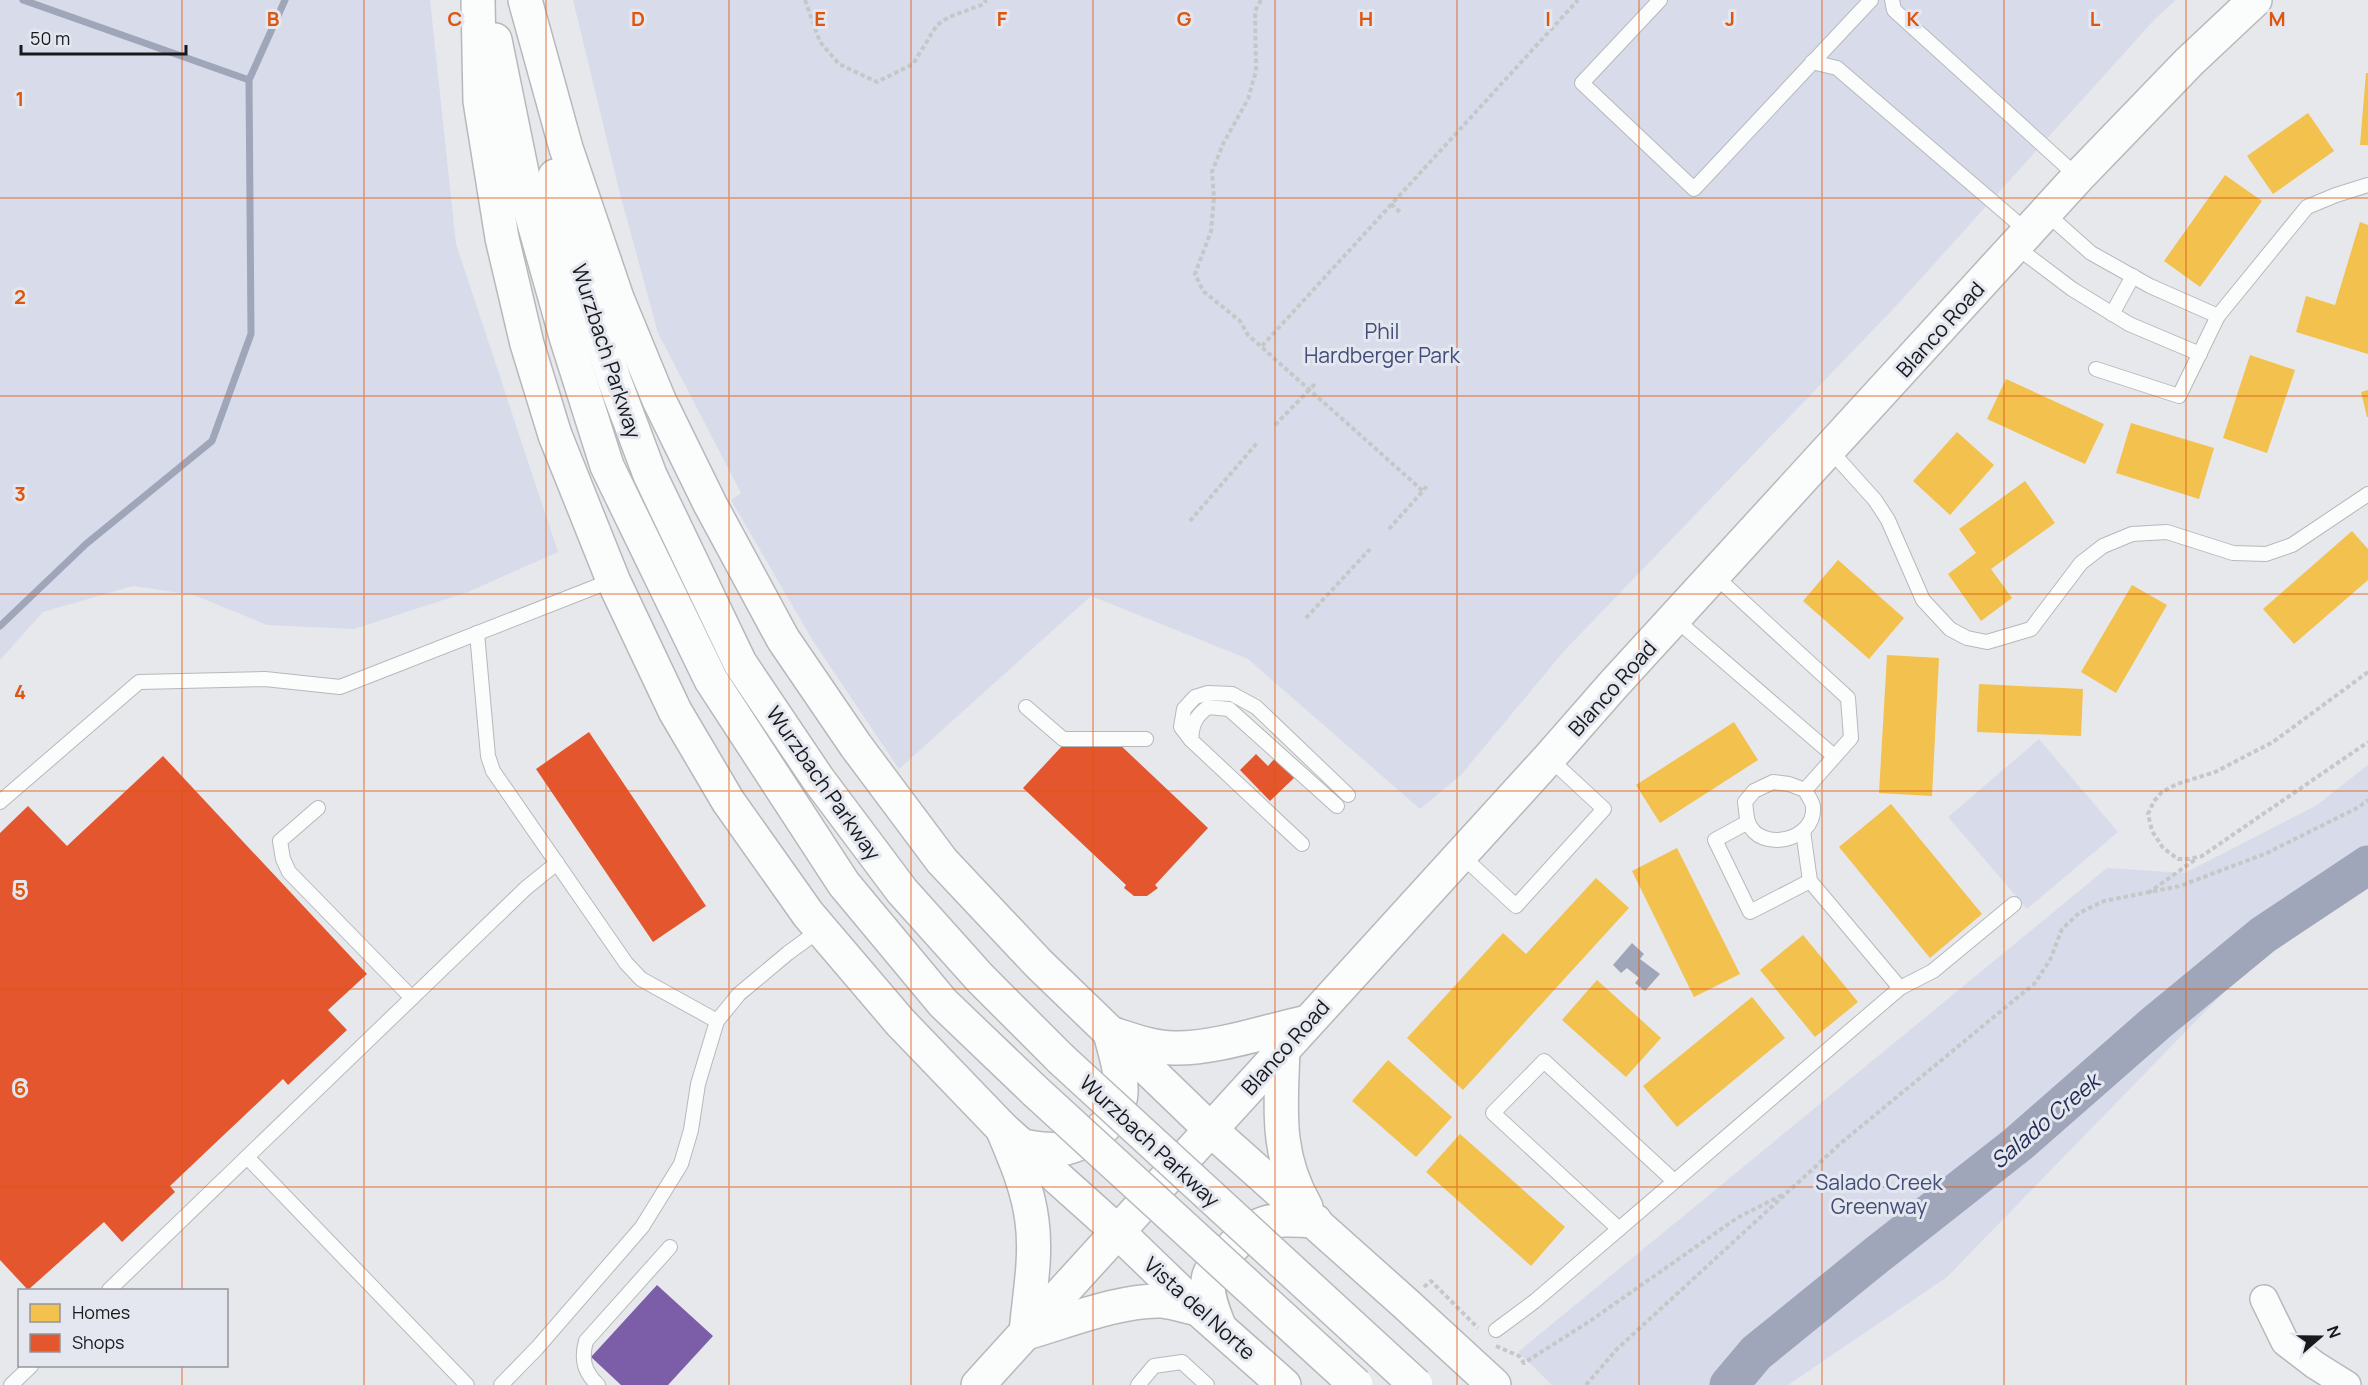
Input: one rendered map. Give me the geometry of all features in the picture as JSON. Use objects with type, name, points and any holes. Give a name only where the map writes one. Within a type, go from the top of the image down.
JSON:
[{"type":"main road","name":"Vista del Norte","points":[[478,0],[480,101],[502,238],[526,344],[555,435],[613,580],[675,711],[728,801],[820,929],[900,1022],[1012,1137],[1284,1385]]},
{"type":"main road","name":"Wurzbach Parkway","points":[[487,0],[528,202],[567,340],[607,466],[711,680],[844,884],[943,1003],[1035,1091],[1356,1385]]},
{"type":"main road","name":"Wurzbach Parkway","points":[[525,0],[546,145],[587,297],[615,382],[650,475],[740,663],[818,779],[902,891],[980,978],[1061,1059],[1416,1385]]},
{"type":"main road","points":[[525,0],[566,148],[617,298],[659,400],[700,483],[783,639],[856,746],[942,861],[1040,964],[1211,1130],[1315,1221],[1489,1381]]},
{"type":"main road","name":"Blanco Road","points":[[978,1385],[2078,177],[2189,62],[2255,0]]},
{"type":"main road","points":[[1110,1033],[1152,1045],[1173,1048],[1214,1043],[1307,1022]]},
{"type":"main road","points":[[1012,1137],[1050,1150],[1071,1147],[1094,1137],[1108,1122],[1121,1096],[1119,1071],[1110,1033]]},
{"type":"main road","points":[[1283,1050],[1281,1117],[1283,1146],[1293,1185],[1315,1221]]},
{"type":"main road","points":[[1012,1137],[1032,1221],[1034,1244],[1026,1332],[1121,1306],[1163,1301],[1209,1318],[1211,1306],[1208,1281],[1212,1270],[1243,1234],[1261,1223],[1272,1220],[1315,1221]]},
{"type":"street","points":[[2264,1299],[2285,1342],[2315,1365],[2347,1385]]},
{"type":"lane","points":[[1660,0],[1582,83],[1694,189],[1870,0]]},
{"type":"lane","points":[[1892,0],[1894,10],[2078,177]]},
{"type":"lane","points":[[1812,62],[1837,68],[2030,230],[2072,290],[2129,324],[2200,354]]},
{"type":"lane","points":[[2096,369],[2179,396],[2218,316],[2307,207],[2368,185]]},
{"type":"lane","points":[[2030,230],[2091,253],[2150,286],[2218,316]]},
{"type":"lane","points":[[2112,314],[2133,276]]},
{"type":"lane","points":[[1830,450],[1882,510],[1923,600],[1950,629],[1967,638],[1987,642],[2031,629],[2081,563],[2103,546],[2132,534],[2167,532],[2234,553],[2266,554],[2292,544],[2368,494]]},
{"type":"lane","points":[[1714,575],[1848,698],[1851,738],[1805,790]]},
{"type":"lane","points":[[0,802],[139,682],[265,679],[340,687],[613,580]]},
{"type":"lane","points":[[1674,618],[1834,756]]},
{"type":"lane","points":[[477,633],[488,756],[493,771],[626,963],[641,979],[717,1021]]},
{"type":"lane","points":[[1302,844],[1191,740],[1181,727],[1184,709],[1195,697],[1208,693],[1232,694],[1256,707],[1348,795]]},
{"type":"lane","points":[[1026,707],[1063,739],[1146,739]]},
{"type":"lane","points":[[1191,740],[1192,726],[1196,716],[1208,707],[1229,709],[1337,806]]},
{"type":"lane","points":[[1461,855],[1516,906],[1524,898],[1604,809],[1550,758]]},
{"type":"lane","points":[[1773,782],[1789,784],[1805,790],[1813,806],[1810,822],[1803,831],[1788,839],[1768,839],[1755,832],[1748,822],[1746,802],[1754,791],[1773,782]]},
{"type":"lane","points":[[318,807],[280,841],[283,859],[290,872],[412,998]]},
{"type":"lane","points":[[1748,822],[1714,840],[1750,912],[1810,881]]},
{"type":"lane","points":[[1803,831],[1810,881],[1900,988]]},
{"type":"lane","points":[[110,1289],[526,888],[557,863]]},
{"type":"lane","points":[[1491,1335],[1619,1229],[1900,988],[1933,971],[2014,904]]},
{"type":"lane","points":[[501,1385],[544,1340],[642,1227],[681,1164],[691,1130],[698,1084],[717,1021],[739,994],[788,952],[820,929]]},
{"type":"lane","points":[[1619,1229],[1493,1113],[1544,1061],[1674,1181]]},
{"type":"lane","points":[[247,1157],[467,1385]]},
{"type":"lane","points":[[598,1385],[589,1377],[583,1363],[586,1341],[670,1247]]},
{"type":"lane","points":[[1138,1385],[1154,1366],[1182,1362],[1207,1385]]},
{"type":"lane","points":[[11,1385],[29,1367]]},
{"type":"path","points":[[805,0],[820,42],[838,64],[878,82],[913,64],[937,25],[949,17],[984,4],[986,0]]},
{"type":"path","points":[[1261,0],[1255,11],[1256,71],[1248,99],[1222,144],[1212,172],[1214,198],[1211,231],[1196,274],[1203,291],[1240,321],[1248,335],[1423,491]]},
{"type":"path","points":[[1263,346],[1578,0]]},
{"type":"path","points":[[1391,204],[1402,214]]},
{"type":"path","points":[[1275,425],[1316,383]]},
{"type":"path","points":[[1190,521],[1257,443]]},
{"type":"path","points":[[1389,529],[1429,484]]},
{"type":"path","points":[[1306,618],[1370,549]]},
{"type":"path","points":[[2202,856],[2178,859],[2163,848],[2152,831],[2148,814],[2158,797],[2177,784],[2215,772],[2273,742],[2368,672]]},
{"type":"path","points":[[2146,894],[2368,742]]},
{"type":"path","points":[[1586,1385],[1617,1349],[1840,1143],[2035,983],[2050,960],[2062,929],[2079,913],[2104,901],[2180,886],[2267,853],[2357,808],[2368,800]]},
{"type":"path","points":[[1424,1287],[1431,1281],[1491,1335],[1499,1349],[1519,1356],[1524,1363],[1590,1321],[1737,1218],[1790,1191]]},
{"type":"green space","points":[[0,0],[430,0],[456,244],[558,552],[468,592],[354,629],[267,625],[194,595],[133,586],[43,612],[0,660]]},
{"type":"green space","name":"Phil Hardberger Park","points":[[573,0],[2176,0],[2155,19],[1897,305],[1564,651],[1461,775],[1420,809],[1248,659],[1091,596],[899,769],[813,641],[731,500],[741,493],[658,333],[620,194]]},
{"type":"green space","points":[[2039,739],[2118,832],[2027,909],[1948,817]]},
{"type":"green space","name":"Salado Creek Greenway","points":[[2368,765],[2368,886],[2261,954],[1947,1277],[1788,1385],[1552,1385],[1518,1352],[2107,868],[2185,873],[2317,805]]},
{"type":"water","points":[[1632,943],[1644,954],[1640,959],[1660,974],[1645,991],[1635,983],[1639,978],[1627,968],[1621,973],[1613,965]]},
{"type":"building: Homes","points":[[2366,73],[2368,73],[2368,145],[2360,145]]},
{"type":"building: Homes","points":[[2308,113],[2334,151],[2273,194],[2247,156]]},
{"type":"building: Homes","points":[[2225,175],[2262,201],[2200,287],[2164,261]]},
{"type":"building: Homes","points":[[2360,222],[2368,225],[2368,354],[2296,332],[2306,296],[2335,305]]},
{"type":"building: Homes","points":[[2250,355],[2295,370],[2267,453],[2223,438]]},
{"type":"building: Homes","points":[[2006,379],[2104,424],[2085,464],[1987,419]]},
{"type":"building: Homes","points":[[2368,390],[2368,417],[2367,417],[2361,392]]},
{"type":"building: Homes","points":[[2131,423],[2214,448],[2199,499],[2116,473]]},
{"type":"building: Homes","points":[[1957,432],[1994,465],[1950,515],[1913,481]]},
{"type":"building: Homes","points":[[2025,481],[2055,523],[1991,569],[2012,598],[1981,621],[1948,574],[1976,553],[1959,529]]},
{"type":"building: Homes","points":[[2352,531],[2368,549],[2368,580],[2294,644],[2263,609]]},
{"type":"building: Homes","points":[[1838,560],[1904,618],[1869,659],[1803,601]]},
{"type":"building: Homes","points":[[2132,585],[2167,605],[2116,693],[2081,672]]},
{"type":"building: Homes","points":[[1887,655],[1939,658],[1932,796],[1879,793]]},
{"type":"building: Homes","points":[[1979,684],[2083,689],[2081,736],[1977,732]]},
{"type":"building: Homes","points":[[1734,722],[1758,760],[1660,823],[1636,785]]},
{"type":"building: Homes","points":[[1891,804],[1982,914],[1930,958],[1839,847]]},
{"type":"building: Homes","points":[[1677,848],[1740,974],[1694,997],[1632,871]]},
{"type":"building: Homes","points":[[1596,878],[1629,908],[1463,1090],[1407,1038],[1503,933],[1526,954]]},
{"type":"building: Homes","points":[[1803,935],[1858,1002],[1815,1037],[1760,970]]},
{"type":"building: Homes","points":[[1597,980],[1661,1038],[1626,1077],[1562,1020]]},
{"type":"building: Homes","points":[[1752,997],[1785,1038],[1677,1127],[1643,1086]]},
{"type":"building: Homes","points":[[1388,1060],[1452,1117],[1416,1157],[1352,1101]]},
{"type":"building: Homes","points":[[1460,1134],[1565,1227],[1531,1266],[1426,1172]]},
{"type":"building: Shops","points":[[589,732],[706,906],[653,942],[536,769]]},
{"type":"building: Shops","points":[[1116,741],[1208,828],[1155,885],[1158,888],[1147,896],[1134,896],[1124,888],[1126,885],[1023,788],[1063,745]]},
{"type":"building: Shops","points":[[1256,754],[1268,766],[1276,757],[1295,777],[1270,801],[1240,770]]},
{"type":"building: Shops","points":[[163,756],[367,974],[328,1010],[347,1030],[288,1085],[283,1079],[170,1186],[175,1192],[122,1242],[104,1222],[27,1289],[0,1260],[0,833],[28,806],[67,846]]},
{"type":"building: Offices","points":[[657,1285],[713,1336],[668,1385],[621,1385],[591,1357]]},
{"type":"waterway","points":[[23,0],[249,80]]},
{"type":"waterway","points":[[0,626],[86,544],[212,441],[251,334],[249,80],[285,0]]},
{"type":"waterway","name":"Salado Creek","points":[[1729,1385],[1756,1353],[2018,1144],[2156,1023],[2263,935],[2368,865]]}]
